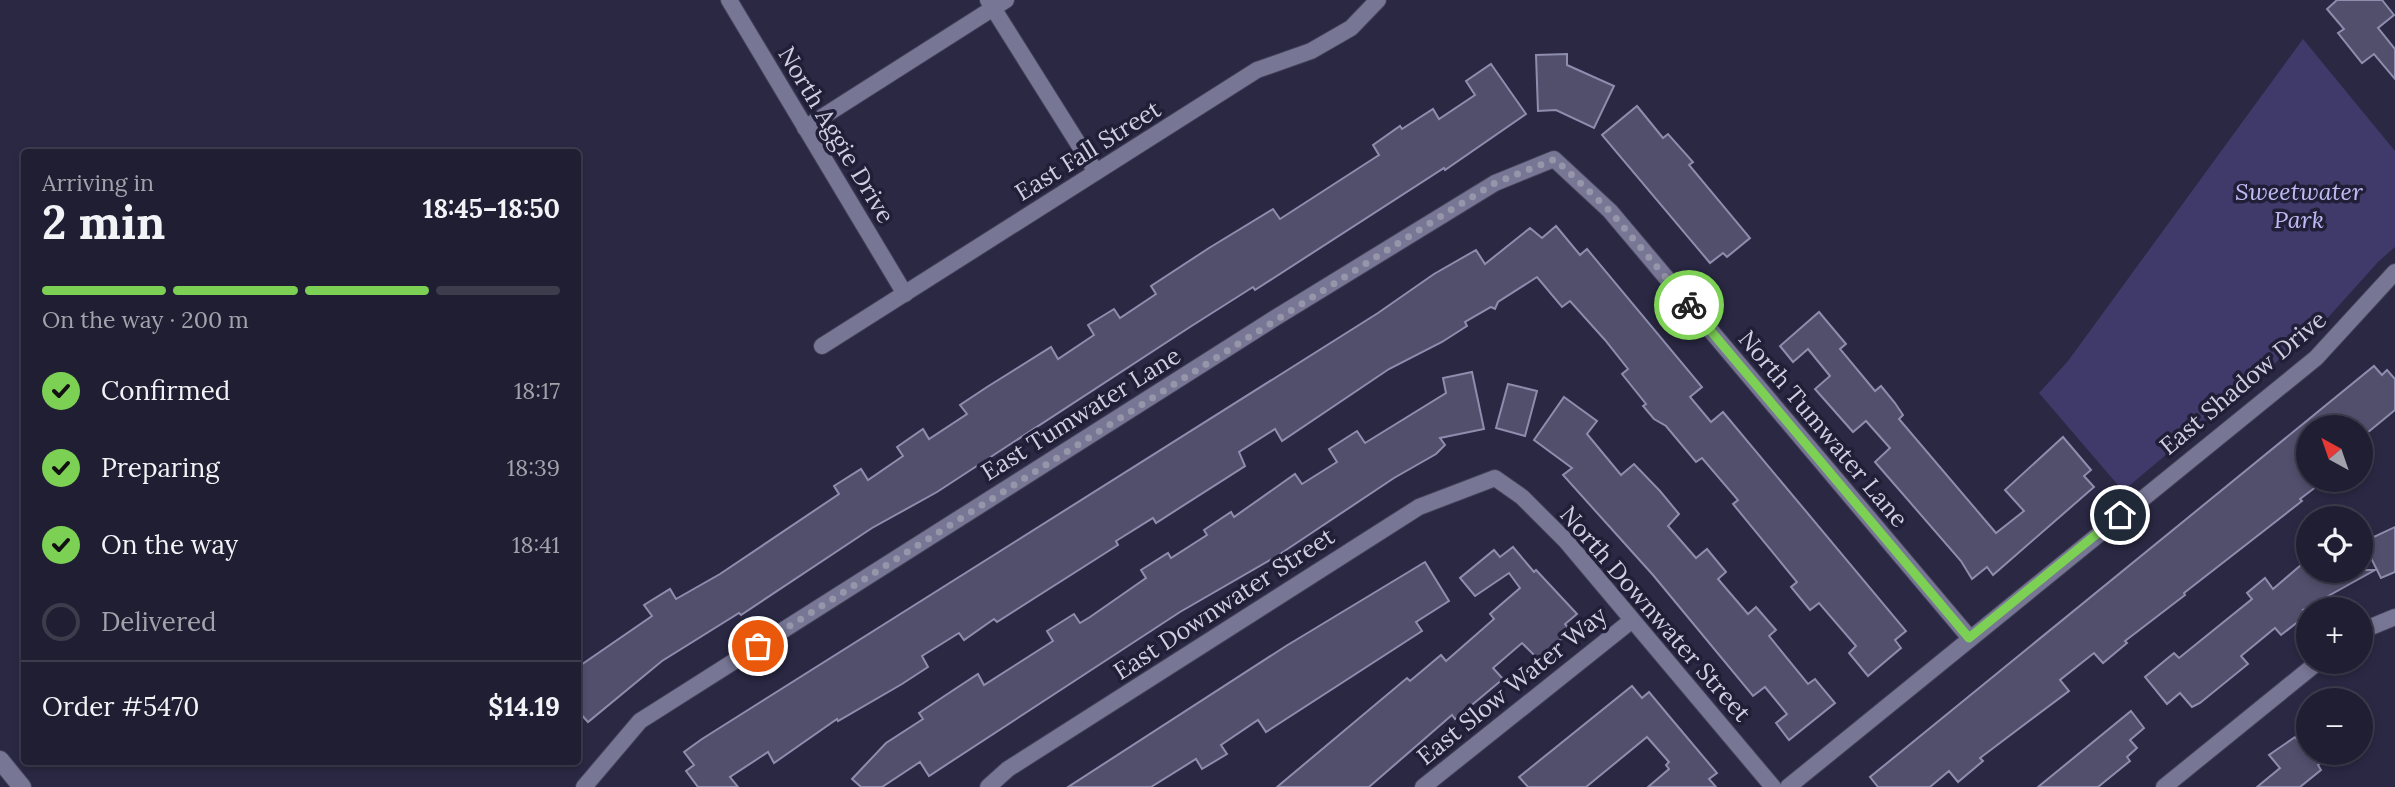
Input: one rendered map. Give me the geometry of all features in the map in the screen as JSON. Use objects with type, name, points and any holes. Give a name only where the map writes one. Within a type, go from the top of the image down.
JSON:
[{"type":"main road","points":[[0,760],[22,787]]},
{"type":"street","name":"North Aggie Drive","points":[[729,0],[905,294]]},
{"type":"street","name":"East Fall Street","points":[[822,346],[1257,70],[1311,51],[1351,28],[1378,0]]},
{"type":"street","points":[[805,128],[996,3],[1096,172]]},
{"type":"street","name":"North Tumwater Lane","points":[[1555,159],[1610,211],[1969,638]]},
{"type":"street","name":"East Tumwater Lane","points":[[584,787],[640,721],[1286,311],[1495,183],[1555,159]]},
{"type":"street","name":"East Shadow Drive","points":[[1788,787],[2316,358],[2395,272]]},
{"type":"street","name":"North Downwater Street","points":[[1495,478],[1522,497],[1566,541],[1773,787]]},
{"type":"street","name":"East Downwater Street","points":[[988,787],[1008,769],[1419,506],[1495,478]]},
{"type":"street","points":[[2373,626],[2395,617]]},
{"type":"street","name":"East Slow Water Way","points":[[1423,787],[1631,621]]},
{"type":"street","points":[[2164,787],[2303,674]]},
{"type":"green space","name":"Sweetwater Park","points":[[2303,39],[2395,151],[2395,247],[2324,322],[2123,491],[2039,393],[2068,361]]},
{"type":"building","points":[[2337,0],[2382,0],[2394,15],[2378,28],[2395,49],[2395,79],[2374,54],[2362,63],[2338,33],[2344,29],[2327,9]]},
{"type":"building","points":[[1567,54],[1567,65],[1614,86],[1594,128],[1556,110],[1538,111],[1536,55]]},
{"type":"building","points":[[1491,64],[1526,114],[1445,170],[1444,168],[1255,290],[1253,287],[937,492],[872,528],[741,615],[739,613],[662,661],[588,722],[581,714],[581,665],[652,616],[644,605],[670,589],[676,599],[720,574],[839,494],[834,486],[861,469],[868,480],[903,456],[897,447],[923,429],[929,439],[967,414],[960,405],[987,387],[1051,347],[1058,359],[1094,335],[1088,325],[1114,309],[1120,318],[1156,294],[1151,286],[1209,248],[1273,209],[1280,219],[1379,155],[1373,145],[1400,126],[1402,129],[1433,109],[1439,119],[1475,95],[1466,81]]},
{"type":"building","points":[[1637,106],[1663,138],[1668,134],[1693,162],[1689,165],[1750,238],[1727,257],[1723,253],[1710,263],[1602,135]]},
{"type":"building","points":[[1556,226],[1580,255],[1587,249],[1702,387],[1690,397],[1711,422],[1723,412],[1906,631],[1895,640],[1901,648],[1868,676],[1849,653],[1856,646],[1819,603],[1810,610],[1791,587],[1797,582],[1733,504],[1738,500],[1702,458],[1696,462],[1666,426],[1654,419],[1643,406],[1646,404],[1622,374],[1628,369],[1570,301],[1562,307],[1537,277],[1498,302],[1495,309],[1491,307],[1465,322],[1467,326],[1442,342],[1389,369],[1282,441],[1275,429],[1239,452],[1245,466],[1156,523],[1153,518],[1116,541],[1118,545],[997,622],[994,619],[964,640],[959,633],[922,656],[928,667],[902,684],[838,721],[837,719],[774,763],[768,752],[730,777],[738,787],[698,787],[686,771],[694,765],[684,752],[702,739],[1378,313],[1434,274],[1476,250],[1485,264],[1530,228],[1542,238]]},
{"type":"building","points":[[1819,312],[1846,344],[1840,349],[1875,391],[1881,386],[1903,415],[1899,419],[1996,533],[2024,511],[2005,490],[2063,437],[2091,470],[2084,476],[2094,487],[1993,575],[1987,567],[1972,579],[1961,561],[1875,462],[1890,448],[1866,421],[1853,432],[1815,389],[1830,376],[1808,349],[1793,362],[1780,346]]},
{"type":"building","points":[[2374,366],[2382,375],[2387,370],[2395,379],[2395,410],[2373,428],[2373,415],[2314,415]]},
{"type":"building","points":[[1472,372],[1484,429],[1440,438],[1445,445],[1436,454],[1394,478],[1277,556],[1180,612],[929,776],[920,762],[882,787],[861,787],[852,779],[886,743],[923,719],[919,713],[952,691],[978,674],[984,685],[1053,641],[1047,631],[1074,614],[1080,623],[1090,617],[1146,578],[1141,570],[1168,553],[1171,558],[1207,535],[1204,530],[1231,512],[1234,517],[1295,474],[1302,484],[1337,462],[1329,449],[1357,431],[1365,443],[1446,393],[1443,378]]},
{"type":"building","points":[[1508,384],[1537,391],[1525,436],[1496,428]]},
{"type":"building","points":[[1564,397],[1597,421],[1587,434],[1621,475],[1634,464],[1660,491],[1679,514],[1668,526],[1696,558],[1707,549],[1726,572],[1718,579],[1748,614],[1756,607],[1776,630],[1769,636],[1808,684],[1815,679],[1835,703],[1789,740],[1776,723],[1787,714],[1765,687],[1753,696],[1653,575],[1563,475],[1572,468],[1534,440]]},
{"type":"building","points":[[2296,430],[2296,492],[2309,492],[2300,499],[2302,501],[2125,641],[2127,643],[2103,663],[2094,653],[2060,680],[2069,691],[1980,758],[1983,761],[1958,782],[1949,771],[1930,787],[1878,787],[1870,777]]},
{"type":"building","points":[[2395,527],[2395,572],[2381,578],[2373,562],[2373,537]]},
{"type":"building","points":[[1513,547],[1577,614],[1565,624],[1571,631],[1538,659],[1522,643],[1493,668],[1503,679],[1455,719],[1452,715],[1369,787],[1277,787],[1407,678],[1410,681],[1441,655],[1446,661],[1494,619],[1490,614],[1520,588],[1509,573],[1475,596],[1460,578],[1494,550],[1500,557]]},
{"type":"building","points":[[1425,562],[1449,601],[1416,622],[1422,631],[1266,732],[1258,720],[1221,745],[1227,754],[1202,769],[1196,759],[1151,787],[1068,787],[1286,646]]},
{"type":"building","points":[[2296,569],[2296,583],[2352,583],[2326,597],[2296,597],[2296,623],[2281,635],[2275,628],[2241,656],[2248,664],[2192,707],[2180,693],[2167,704],[2145,677],[2174,653],[2179,658],[2252,599],[2247,593],[2265,578],[2273,589]]},
{"type":"building","points":[[1632,686],[1642,698],[1649,692],[1717,773],[1709,779],[1716,787],[1648,787],[1669,769],[1666,765],[1669,762],[1647,737],[1586,787],[1528,787],[1519,777]]},
{"type":"building","points":[[2131,711],[2144,728],[2130,740],[2137,748],[2127,757],[2130,761],[2098,787],[2038,787]]},
{"type":"building","points":[[2295,737],[2296,765],[2318,765],[2321,770],[2300,787],[2257,787],[2280,768],[2269,755]]},
{"type":"way so far","points":[[758,646],[1275,318],[1495,183],[1555,159],[1610,211],[1689,305]]},
{"type":"route","points":[[1689,305],[1969,638],[2120,515]]}]
